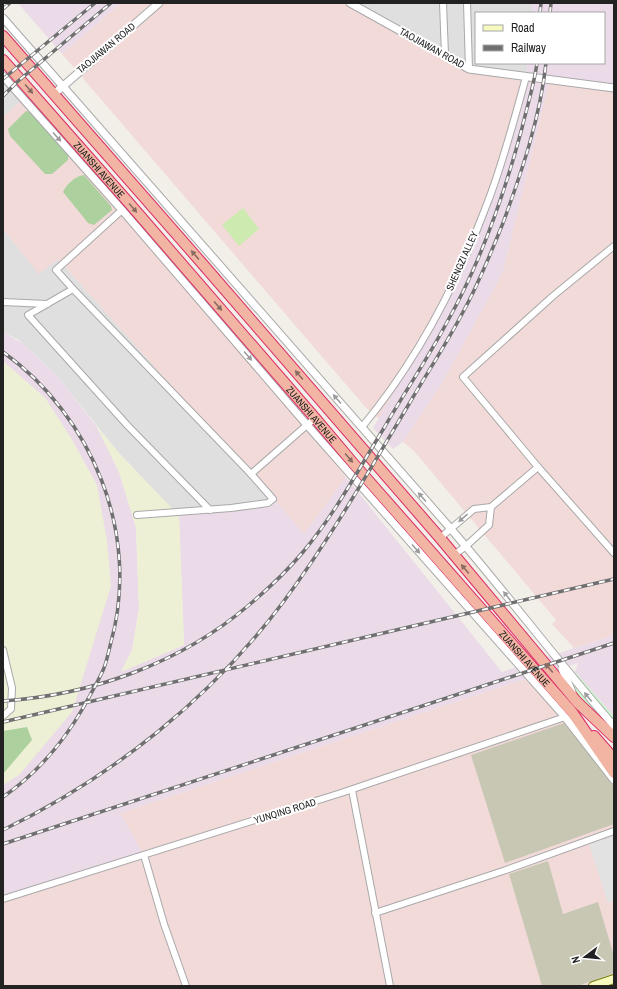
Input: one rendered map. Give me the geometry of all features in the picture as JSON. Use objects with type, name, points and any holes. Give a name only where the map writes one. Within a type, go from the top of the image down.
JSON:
[{"type":"highway","name":"ZUANSHI AVENUE","points":[[3,36],[440,538],[577,702],[614,737]]},
{"type":"highway","name":"ZUANSHI AVENUE","points":[[3,60],[112,192],[188,271],[316,418],[358,469],[569,714],[614,773]]},
{"type":"highway","points":[[577,702],[614,745]]},
{"type":"highway","points":[[569,714],[596,738],[614,759]]},
{"type":"highway","points":[[596,738],[614,764]]},
{"type":"main road","points":[[593,986],[614,979]]},
{"type":"street","name":"TAOJIAWAN ROAD","points":[[54,94],[159,3]]},
{"type":"street","name":"TAOJIAWAN ROAD","points":[[350,3],[469,69],[614,88]]},
{"type":"street","points":[[443,3],[445,55]]},
{"type":"street","points":[[467,3],[469,69]]},
{"type":"street","points":[[3,18],[466,546],[556,658],[614,726]]},
{"type":"street","points":[[3,76],[112,192],[122,210],[307,426],[538,686],[569,714],[614,780]]},
{"type":"street","name":"SHENGZI ALLEY","points":[[362,427],[384,400],[421,341],[451,288],[487,204],[509,139],[526,77]]},
{"type":"street","points":[[92,137],[100,129]]},
{"type":"street","points":[[122,210],[56,270],[251,474],[273,499],[268,503],[210,510],[138,515]]},
{"type":"street","points":[[614,246],[553,296],[462,377],[538,467],[614,553]]},
{"type":"street","points":[[180,278],[188,271]]},
{"type":"street","points":[[73,289],[28,315],[128,426],[210,510]]},
{"type":"street","points":[[3,302],[47,304]]},
{"type":"street","points":[[251,474],[316,418]]},
{"type":"street","points":[[440,538],[474,509],[491,507],[538,467]]},
{"type":"street","points":[[454,555],[489,525],[491,507]]},
{"type":"street","points":[[3,650],[12,688],[11,709],[3,716]]},
{"type":"street","points":[[556,658],[577,702]]},
{"type":"street","name":"YUNQING ROAD","points":[[3,899],[352,790],[569,714]]},
{"type":"street","points":[[352,790],[390,986]]},
{"type":"street","points":[[375,913],[503,871],[614,831]]},
{"type":"street","points":[[144,855],[164,924],[186,986]]},
{"type":"shaded area","points":[[18,3],[121,3],[62,54]]},
{"type":"shaded area","points":[[121,3],[350,3],[469,69],[529,77],[513,136],[473,247],[447,301],[379,419],[367,409],[62,54]]},
{"type":"shaded area","points":[[350,3],[532,3],[532,12],[475,12],[475,64],[528,64],[526,77],[469,69]]},
{"type":"shaded area","points":[[532,3],[614,3],[614,91],[549,83],[503,272],[441,385],[403,442],[393,449],[373,428],[447,301],[473,247],[513,136],[528,64],[605,64],[605,12],[532,12]]},
{"type":"shaded area","points":[[3,61],[31,92],[3,117]]},
{"type":"shaded area","points":[[549,82],[614,91],[614,635],[574,648],[552,624],[556,620],[414,451],[403,442],[441,385],[503,272]]},
{"type":"shaded area","points":[[29,93],[346,477],[304,534],[58,259],[39,274],[3,229],[3,117]]},
{"type":"shaded area","points":[[3,229],[39,273],[58,259],[277,502],[270,507],[179,516],[118,452],[58,377],[19,340],[3,332]]},
{"type":"shaded area","points":[[3,332],[22,343],[58,377],[97,427],[119,472],[136,527],[139,609],[132,650],[122,671],[184,645],[179,516],[270,507],[277,502],[304,534],[346,477],[502,672],[614,635],[614,717],[575,672],[578,663],[525,679],[120,813],[144,855],[3,899],[3,785],[20,774],[46,399],[3,361]]},
{"type":"shaded area","points":[[3,361],[46,399],[71,438],[97,485],[107,541],[111,586],[72,712],[20,774],[3,785]]},
{"type":"shaded area","points":[[97,427],[118,452],[179,516],[184,645],[121,672],[132,650],[139,609],[136,527],[119,472]]},
{"type":"shaded area","points":[[525,679],[561,718],[572,712],[614,773],[614,986],[3,986],[3,899],[144,855],[120,813]]},
{"type":"shaded area","points":[[564,723],[614,785],[614,824],[505,863],[471,755]]},
{"type":"shaded area","points":[[614,836],[614,901],[608,903],[589,844]]},
{"type":"shaded area","points":[[548,861],[563,914],[598,902],[614,956],[614,973],[578,986],[542,986],[509,874]]},
{"type":"green space","points":[[26,111],[30,112],[68,155],[68,160],[52,174],[45,174],[10,136],[8,129]]},
{"type":"green space","points":[[84,175],[111,206],[112,210],[94,225],[88,223],[63,192],[71,181]]},
{"type":"green space","points":[[243,208],[259,229],[239,246],[222,225]]},
{"type":"green space","points":[[575,672],[614,717],[614,734],[562,677]]},
{"type":"green space","points":[[27,727],[32,740],[3,774],[3,731]]},
{"type":"railway","points":[[3,9],[10,3]]},
{"type":"railway","points":[[3,79],[95,3]]},
{"type":"railway","points":[[3,96],[17,82],[111,3]]},
{"type":"railway","points":[[540,12],[541,3]]},
{"type":"railway","points":[[550,12],[551,3]]},
{"type":"railway","points":[[3,701],[36,698],[69,692],[102,683],[165,659],[194,644],[223,626],[263,593],[303,552],[326,522],[355,476],[439,337],[470,278],[490,229],[507,179],[530,96],[537,64]]},
{"type":"railway","points":[[3,830],[83,786],[121,760],[157,732],[192,703],[225,671],[284,601],[333,529],[364,479],[469,301],[503,223],[517,184],[535,124],[546,64]]},
{"type":"railway","points":[[3,352],[34,378],[62,409],[84,443],[102,480],[113,520],[119,560],[119,601],[104,668],[83,708],[58,745],[38,768],[3,797]]},
{"type":"railway","points":[[3,722],[614,579]]},
{"type":"railway","points":[[3,844],[614,643]]}]
